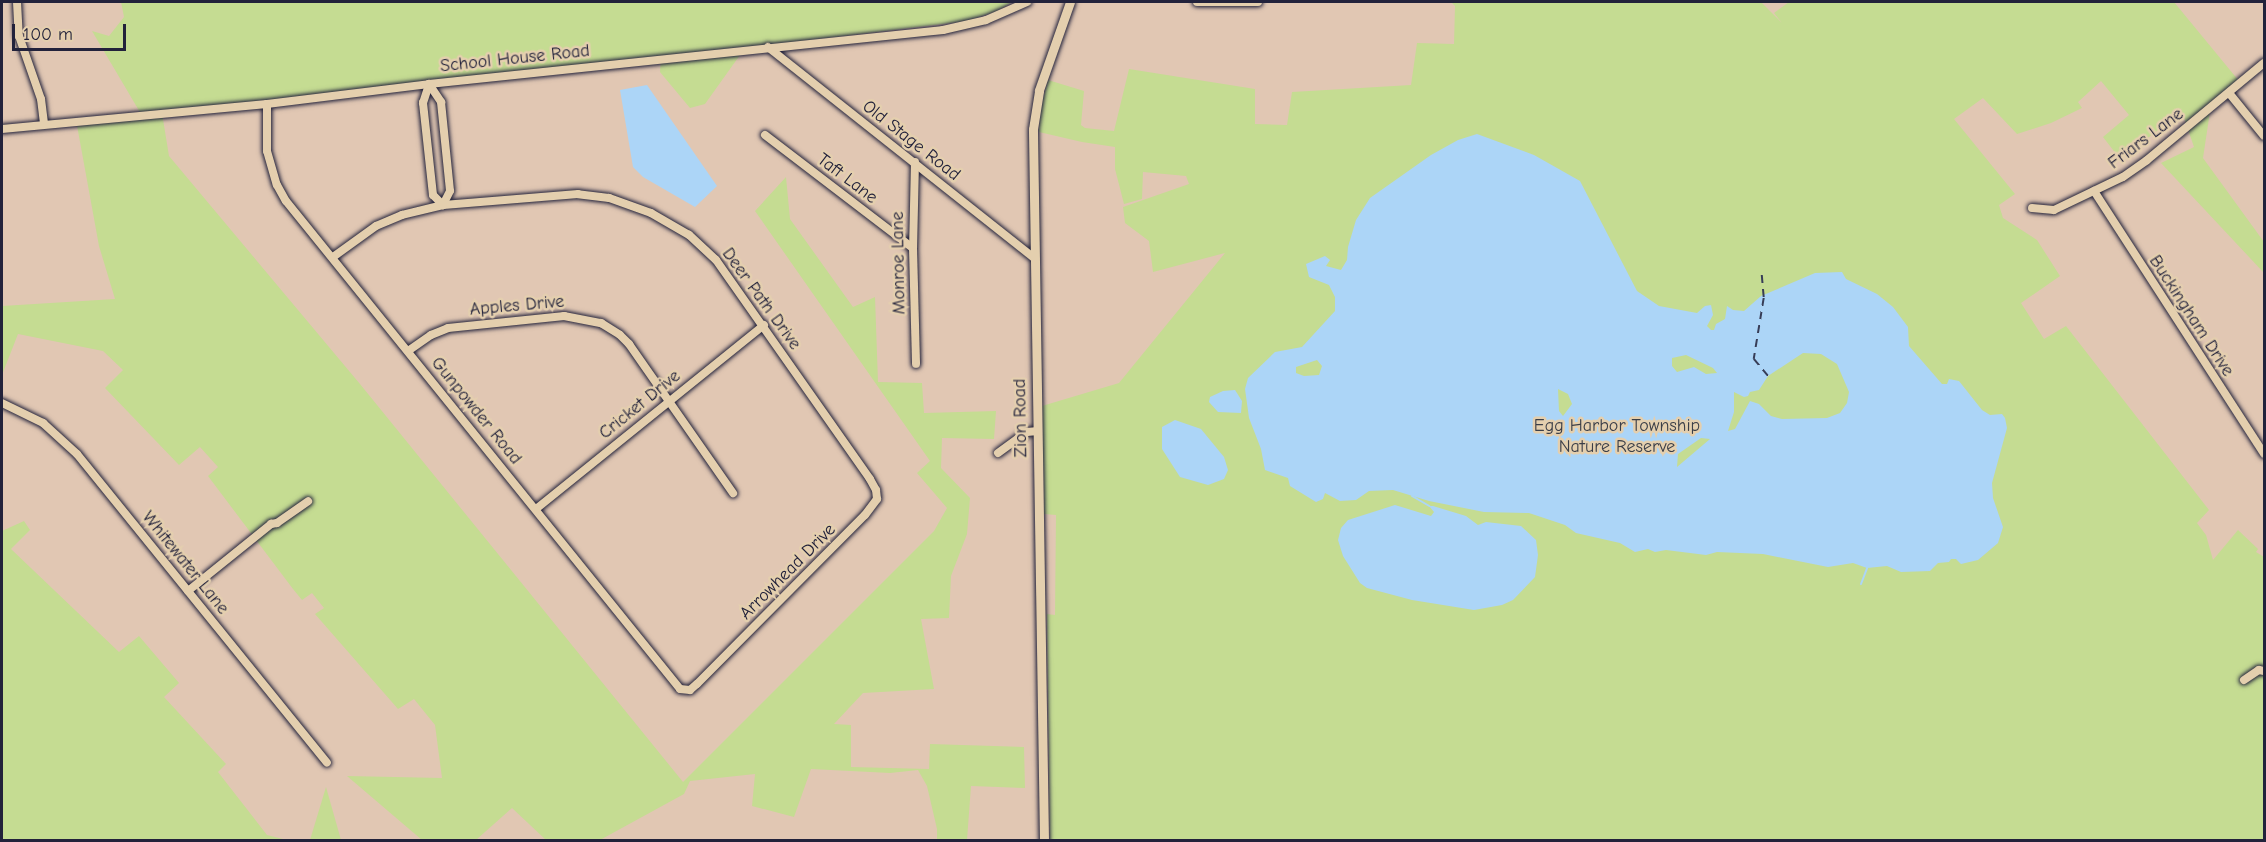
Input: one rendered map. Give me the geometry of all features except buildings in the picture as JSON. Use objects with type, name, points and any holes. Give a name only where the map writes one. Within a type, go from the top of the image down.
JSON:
[{"type":"street","points":[[17,2],[19,36],[41,99],[44,124]]},
{"type":"street","name":"School House Road","points":[[2,129],[267,104],[429,84],[962,27],[995,17],[1027,2]]},
{"type":"street","name":"Zion Road","points":[[1044,840],[1034,115],[1042,80],[1070,2]]},
{"type":"street","points":[[1197,2],[1258,2]]},
{"type":"street","name":"Old Stage Road","points":[[768,47],[1035,258]]},
{"type":"street","name":"Friars Lane","points":[[2032,208],[2054,210],[2140,165],[2265,63]]},
{"type":"street","points":[[429,84],[441,102],[450,191],[443,205],[433,195],[423,103],[429,84]]},
{"type":"street","points":[[2229,93],[2265,136]]},
{"type":"street","name":"Gunpowder Road","points":[[267,104],[267,151],[277,185],[286,201],[536,509],[673,683],[680,689],[690,690],[711,670]]},
{"type":"street","name":"Taft Lane","points":[[765,135],[913,248]]},
{"type":"street","name":"Monroe Lane","points":[[915,162],[913,248],[916,364]]},
{"type":"street","name":"Buckingham Drive","points":[[2094,191],[2265,454]]},
{"type":"street","name":"Deer Path Drive","points":[[333,257],[376,226],[402,215],[443,205],[560,194],[594,196],[632,205],[676,226],[701,245],[723,268],[876,490]]},
{"type":"street","name":"Apples Drive","points":[[408,351],[431,335],[448,328],[564,316],[586,318],[601,323],[620,335],[733,493]]},
{"type":"street","name":"Cricket Drive","points":[[536,509],[764,325]]},
{"type":"street","name":"Whitewater Lane","points":[[2,403],[32,416],[68,444],[327,763]]},
{"type":"street","points":[[998,453],[1028,432],[1038,431]]},
{"type":"street","name":"Arrowhead Drive","points":[[711,670],[866,515],[877,499],[876,490]]},
{"type":"street","points":[[188,591],[271,524],[277,523],[308,501]]},
{"type":"street","points":[[2244,680],[2259,670],[2265,671]]},
{"type":"green space","points":[[121,2],[1012,2],[997,11],[967,21],[745,48],[705,104],[690,108],[660,72],[661,58],[162,113],[169,156],[360,384],[683,782],[934,531],[947,508],[917,473],[930,461],[755,211],[786,177],[790,219],[853,307],[875,297],[878,382],[922,383],[924,413],[996,411],[994,439],[942,438],[941,468],[970,498],[967,534],[951,576],[949,618],[921,619],[934,689],[863,693],[834,724],[851,725],[851,767],[929,769],[930,744],[1024,747],[1025,788],[971,786],[967,840],[937,840],[937,829],[927,786],[918,770],[890,773],[811,769],[794,817],[752,806],[755,774],[690,781],[684,794],[600,840],[546,840],[512,808],[476,840],[422,840],[347,776],[442,778],[435,725],[414,699],[398,709],[315,614],[324,608],[312,593],[302,600],[208,476],[218,467],[200,447],[179,465],[105,388],[123,370],[103,351],[18,334],[2,375],[2,306],[115,299],[99,246],[76,120],[141,114],[92,31],[109,36],[124,17]]},
{"type":"green space","name":"Egg Harbor Township Nature Reserve","points":[[1451,2],[1761,2],[1782,23],[1774,13],[1789,2],[2174,2],[2239,81],[2211,105],[2203,158],[2264,242],[2264,273],[2161,163],[2194,147],[2182,112],[2120,159],[2103,137],[2129,115],[2101,81],[2078,102],[2082,108],[2051,123],[2017,134],[1983,98],[1954,119],[2015,194],[1999,205],[2003,218],[2037,240],[2060,276],[2021,303],[2044,339],[2066,326],[2209,510],[2197,523],[2206,535],[2213,560],[2238,530],[2258,549],[2256,552],[2264,557],[2264,840],[1050,840],[1047,614],[1055,615],[1056,515],[1044,514],[1042,406],[1119,383],[1225,253],[1153,272],[1149,241],[1125,223],[1123,207],[1189,184],[1186,176],[1143,172],[1142,199],[1124,204],[1115,169],[1115,147],[1039,132],[1041,107],[1048,80],[1084,91],[1081,125],[1085,128],[1114,131],[1129,69],[1255,89],[1255,124],[1287,125],[1292,92],[1411,85],[1417,43],[1454,44],[1455,6]]},
{"type":"green space","points":[[24,521],[30,530],[11,549],[119,652],[139,636],[179,683],[164,697],[226,764],[218,772],[267,835],[287,840],[2,840],[2,531]]},
{"type":"green space","points":[[326,787],[341,840],[310,840]]},
{"type":"water","points":[[647,85],[717,186],[695,207],[643,177],[633,167],[620,90]]},
{"type":"water","points":[[1477,134],[1534,155],[1580,181],[1637,291],[1659,306],[1697,313],[1705,306],[1711,305],[1713,315],[1707,326],[1711,330],[1714,330],[1716,324],[1725,319],[1727,306],[1733,310],[1744,311],[1761,296],[1815,273],[1842,272],[1846,279],[1877,294],[1893,307],[1908,327],[1909,346],[1942,384],[1947,384],[1949,379],[1959,381],[1982,410],[1990,415],[2002,414],[2005,418],[2007,428],[1992,483],[1993,498],[2003,527],[1998,543],[1978,560],[1961,564],[1956,559],[1951,559],[1949,562],[1938,563],[1930,571],[1901,572],[1887,566],[1867,568],[1853,563],[1828,567],[1763,554],[1717,552],[1706,555],[1666,550],[1655,552],[1648,549],[1635,552],[1620,543],[1576,533],[1565,525],[1529,513],[1484,512],[1429,501],[1393,490],[1369,491],[1356,500],[1340,501],[1325,493],[1323,499],[1316,502],[1290,486],[1288,478],[1265,470],[1261,449],[1249,418],[1245,389],[1248,378],[1275,352],[1302,347],[1335,311],[1335,297],[1329,285],[1309,277],[1306,264],[1325,256],[1330,260],[1326,266],[1341,270],[1347,260],[1348,247],[1356,220],[1370,198],[1431,155],[1458,140]],"holes":[[[1803,353],[1821,354],[1837,364],[1849,392],[1847,403],[1840,413],[1827,418],[1782,419],[1771,416],[1759,404],[1750,401],[1735,429],[1728,431],[1734,412],[1734,392],[1744,397],[1748,396],[1750,392],[1759,390],[1768,376]],[[1686,355],[1713,368],[1717,373],[1706,374],[1694,367],[1677,372],[1672,366],[1672,358]],[[1317,360],[1322,366],[1319,375],[1304,376],[1296,373],[1296,367]],[[1558,389],[1568,394],[1572,404],[1563,416],[1559,411]],[[1701,438],[1710,439],[1677,467],[1678,454]]]},
{"type":"water","points":[[1235,390],[1242,401],[1241,413],[1218,412],[1209,402],[1210,397],[1223,391]]},
{"type":"water","points":[[1175,420],[1201,429],[1224,457],[1228,470],[1224,479],[1208,485],[1180,477],[1162,449],[1162,427]]},
{"type":"water","points":[[1395,505],[1431,516],[1434,512],[1429,506],[1433,506],[1466,516],[1478,525],[1486,522],[1521,526],[1536,540],[1538,555],[1535,577],[1513,600],[1502,605],[1474,610],[1412,600],[1367,588],[1360,583],[1343,556],[1338,540],[1341,528],[1348,520]]},
{"type":"waterway","points":[[1412,496],[1429,506]]},
{"type":"waterway","points":[[1861,584],[1867,568]]},
{"type":"ferry route","points":[[1762,275],[1764,298],[1754,359],[1771,379]]}]
